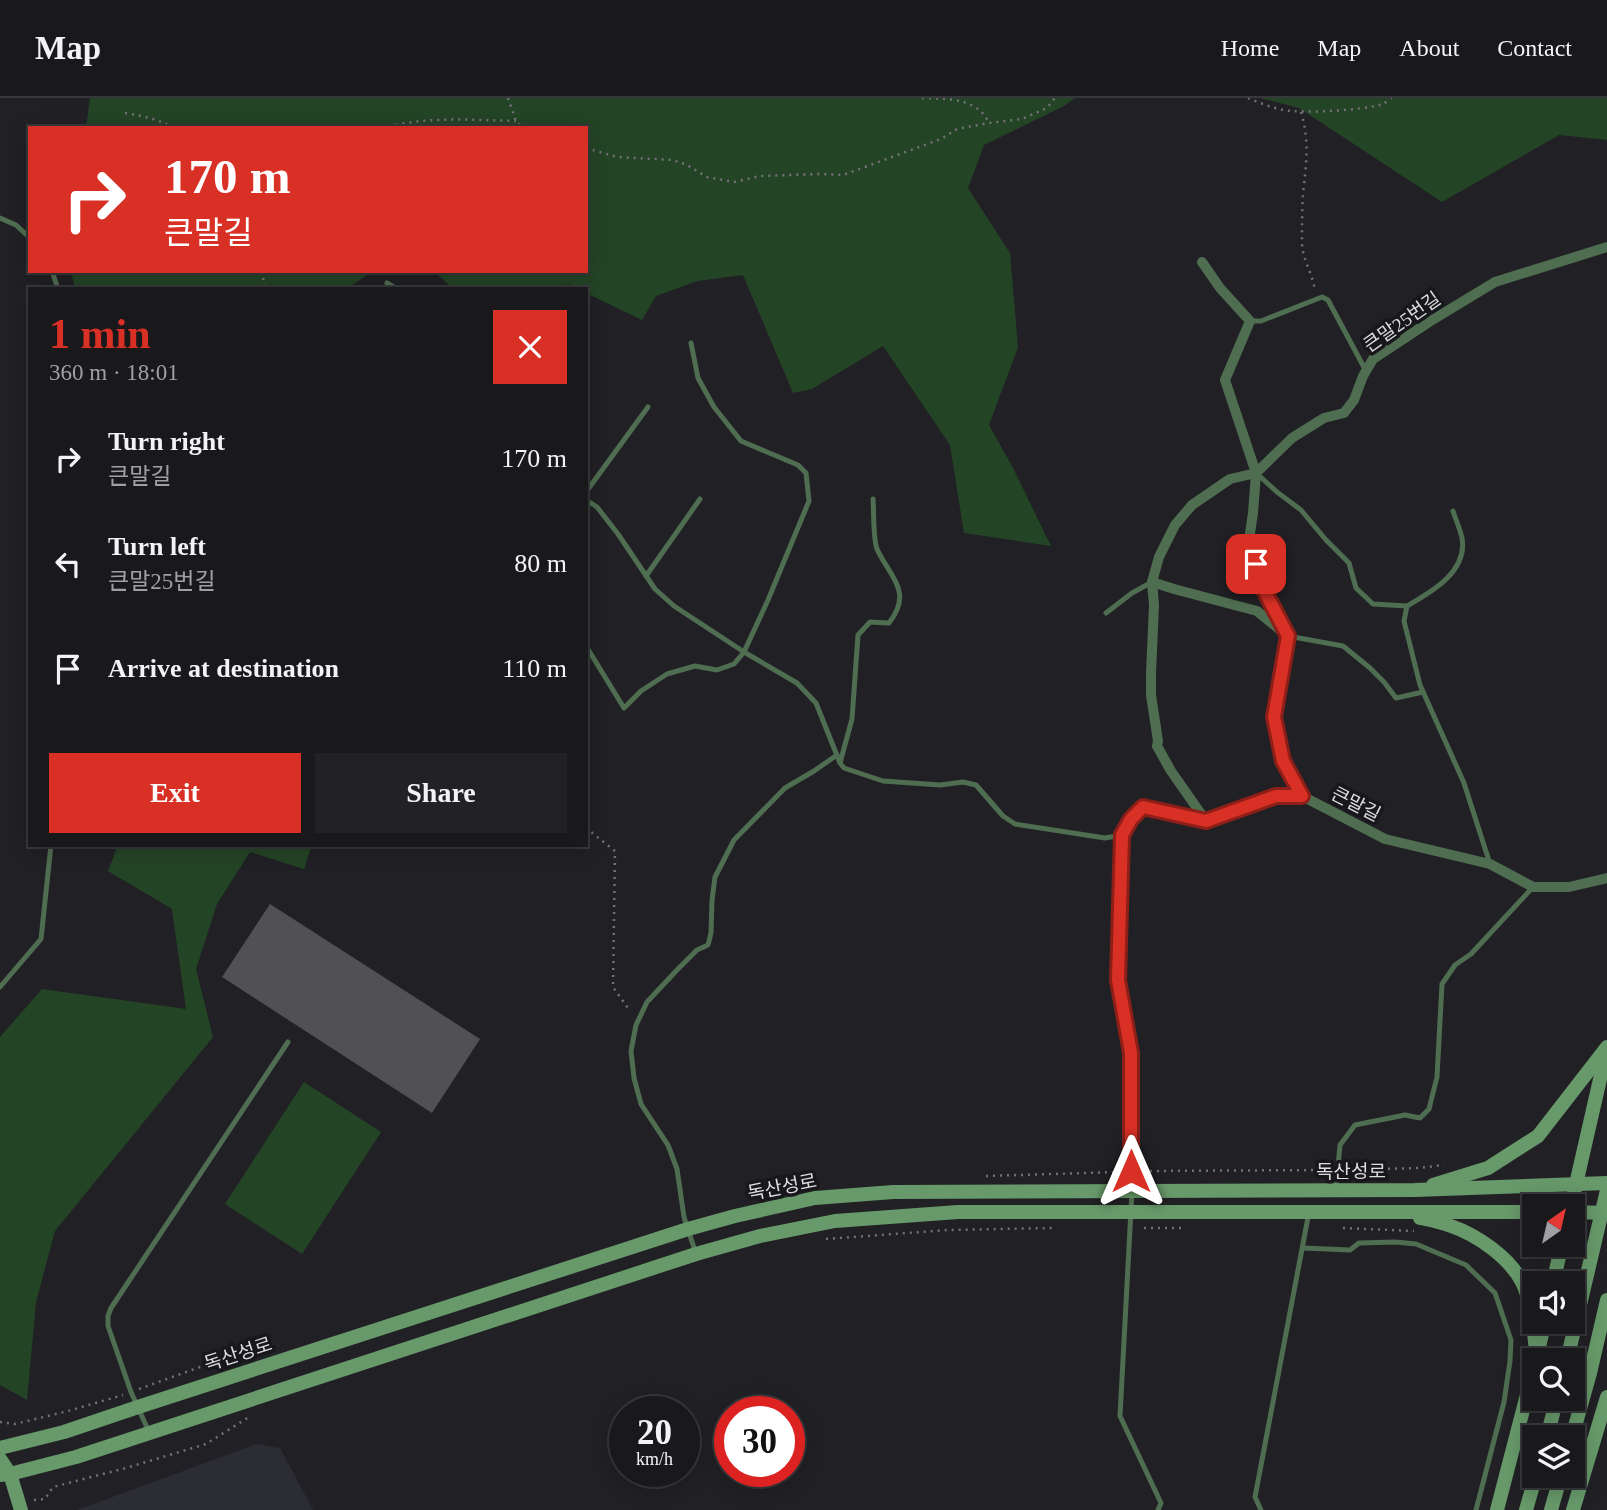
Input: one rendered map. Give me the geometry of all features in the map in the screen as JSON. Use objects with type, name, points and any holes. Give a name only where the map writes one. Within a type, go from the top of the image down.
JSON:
[{"type":"street","name":"큰말25번길","points":[[1256,472],[1292,438],[1324,418],[1344,413],[1373,359],[1429,322],[1495,282],[1607,247]]},
{"type":"street","points":[[1202,262],[1220,288],[1250,321],[1225,380],[1256,472],[1249,540],[1263,588],[1288,636],[1274,717],[1283,761],[1302,796]]},
{"type":"street","points":[[1206,821],[1157,746],[1151,695],[1154,606],[1152,582],[1159,557],[1175,525],[1192,505],[1230,479],[1256,472]]},
{"type":"street","points":[[1152,582],[1257,611],[1288,636]]},
{"type":"street","name":"큰말길","points":[[1206,821],[1276,796],[1302,796],[1385,839],[1490,864],[1533,887],[1569,887],[1607,878]]},
{"type":"street","points":[[1132,1191],[1131,1053],[1118,980],[1122,835],[1131,819],[1143,807],[1206,821]]},
{"type":"street","points":[[1574,1194],[1607,1048]]},
{"type":"street","points":[[1415,1190],[1488,1168],[1538,1136],[1607,1048]]},
{"type":"street","name":"독산성로","points":[[0,1448],[64,1432],[688,1228],[815,1198],[893,1192],[1415,1190],[1607,1183]]},
{"type":"street","points":[[1570,1348],[1607,1190]]},
{"type":"street","points":[[5,1474],[76,1457],[696,1254],[760,1236],[835,1221],[958,1212],[1522,1212]]},
{"type":"street","points":[[1398,1212],[1452,1226],[1489,1246],[1510,1264],[1522,1283],[1530,1308],[1535,1348]]},
{"type":"street","points":[[1586,1212],[1607,1213]]},
{"type":"street","points":[[1575,1425],[1607,1300]]},
{"type":"street","points":[[1573,1510],[1607,1397]]},
{"type":"street","points":[[1497,1510],[1523,1411]]},
{"type":"street","points":[[0,1459],[21,1510]]},
{"type":"street","points":[[1526,1510],[1532,1488]]},
{"type":"street","points":[[1551,1510],[1557,1488]]},
{"type":"lane","points":[[0,218],[16,225],[28,237]]},
{"type":"lane","points":[[387,284],[393,287]]},
{"type":"lane","points":[[1250,321],[1261,321],[1322,296],[1328,300],[1366,371]]},
{"type":"lane","points":[[588,649],[624,708],[641,691],[667,674],[695,666],[717,670],[734,664],[744,652],[768,600],[809,501],[806,473],[798,465],[741,441],[714,407],[698,378],[691,342]]},
{"type":"lane","points":[[588,489],[648,407]]},
{"type":"lane","points":[[1256,472],[1301,510],[1349,562],[1356,588],[1373,604],[1407,606],[1446,581],[1462,557],[1462,540],[1453,511]]},
{"type":"lane","points":[[646,576],[700,499]]},
{"type":"lane","points":[[840,763],[852,719],[858,635],[870,622],[889,624],[896,614],[898,604],[899,590],[876,547],[873,499]]},
{"type":"lane","points":[[588,501],[597,507],[618,534],[655,589],[674,606],[797,683],[816,704],[844,768],[883,781],[940,785],[963,782],[976,785],[1003,816],[1015,824],[1105,838],[1122,835]]},
{"type":"lane","points":[[1106,613],[1152,582]]},
{"type":"lane","points":[[1407,606],[1404,621],[1420,685],[1464,783],[1490,864]]},
{"type":"lane","points":[[1288,636],[1343,646],[1370,668],[1396,698],[1423,692]]},
{"type":"lane","points":[[696,1254],[682,1208],[677,1169],[668,1146],[641,1104],[634,1078],[631,1051],[638,1021],[648,1002],[677,970],[697,950],[708,945],[715,877],[734,840],[785,788],[837,755]]},
{"type":"lane","points":[[0,987],[41,939],[51,847]]},
{"type":"lane","points":[[1335,1191],[1340,1145],[1355,1125],[1405,1115],[1420,1118],[1429,1109],[1437,1077],[1443,984],[1455,965],[1471,954],[1533,887]]},
{"type":"lane","points":[[150,1433],[108,1326],[108,1316],[288,1042]]},
{"type":"lane","points":[[1132,1191],[1120,1416],[1161,1503],[1158,1510]]},
{"type":"lane","points":[[1261,1510],[1255,1497],[1309,1212]]},
{"type":"lane","points":[[1303,1248],[1350,1250],[1359,1242],[1416,1244],[1466,1265],[1495,1293],[1511,1340],[1510,1361],[1504,1402],[1476,1510]]},
{"type":"path","points":[[508,98],[516,121],[521,126]]},
{"type":"path","points":[[922,98],[964,98],[975,102],[989,123]]},
{"type":"path","points":[[588,149],[617,157],[673,160],[706,177],[734,183],[760,176],[843,176],[941,139],[957,129],[1022,119],[1047,108],[1055,98]]},
{"type":"path","points":[[1248,98],[1270,107],[1301,112],[1364,107],[1384,103],[1392,98]]},
{"type":"path","points":[[1301,112],[1307,137],[1302,246],[1315,287],[1314,299]]},
{"type":"path","points":[[125,113],[145,116],[170,126]]},
{"type":"path","points":[[389,126],[437,119],[516,121]]},
{"type":"path","points":[[588,830],[615,851],[612,987],[638,1021]]},
{"type":"path","points":[[1130,1227],[1192,1227]]},
{"type":"path","points":[[821,1239],[948,1230],[1056,1228]]},
{"type":"path","points":[[1342,1228],[1422,1232]]},
{"type":"path","points":[[45,1499],[53,1487],[206,1444],[249,1417]]},
{"type":"shaded area","points":[[257,1444],[280,1448],[313,1510],[77,1510]]},
{"type":"green space","points":[[90,98],[1075,98],[984,145],[968,188],[1010,253],[1018,347],[989,425],[1051,546],[964,533],[950,445],[883,346],[812,389],[793,393],[743,275],[697,281],[656,296],[642,320],[588,294],[588,287],[568,284],[561,287],[452,287],[435,273],[588,273],[588,126],[86,126]]},
{"type":"green space","points":[[1260,98],[1607,98],[1607,140],[1559,135],[1442,202],[1299,108]]},
{"type":"green space","points":[[71,273],[370,273],[349,287],[75,287]]},
{"type":"green space","points":[[117,847],[311,847],[304,869],[250,852],[217,904],[196,969],[213,1037],[55,1231],[36,1302],[27,1400],[0,1385],[0,1037],[42,989],[186,1009],[172,909],[108,871]]},
{"type":"green space","points":[[304,1082],[381,1132],[302,1254],[225,1204]]},
{"type":"building","points":[[270,904],[480,1039],[432,1113],[222,977]]},
{"type":"route","points":[[1131,1171],[1131,1053],[1118,980],[1122,835],[1131,819],[1143,807],[1206,821],[1276,796],[1302,796],[1283,761],[1274,717],[1288,636],[1263,588],[1256,564]]}]
